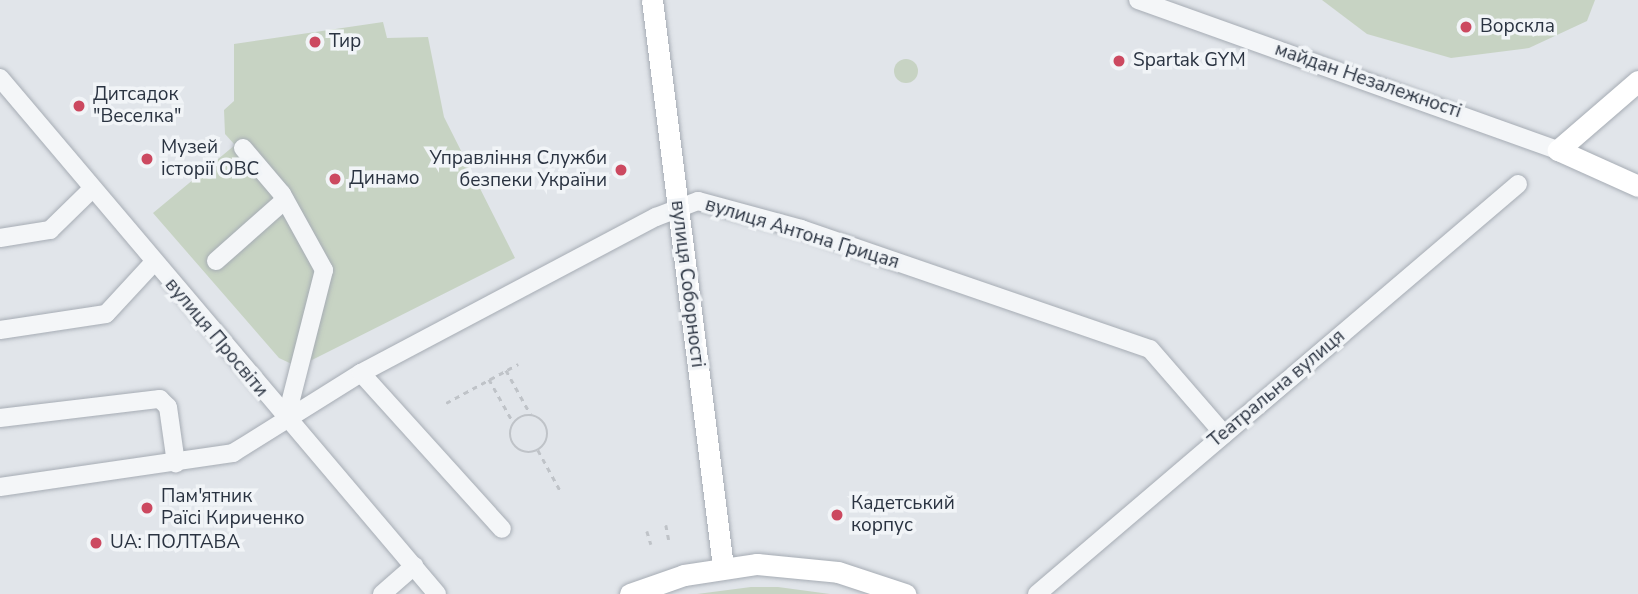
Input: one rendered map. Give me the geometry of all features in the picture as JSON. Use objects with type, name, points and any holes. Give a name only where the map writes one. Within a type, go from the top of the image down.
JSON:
[{"type":"main road","name":"вулиця Соборності","points":[[652,0],[723,567]]},
{"type":"main road","points":[[1638,81],[1558,150],[1638,186]]},
{"type":"main road","points":[[630,594],[723,567],[813,567],[905,594]]},
{"type":"street","name":"майдан Незалежності","points":[[1138,0],[1558,150]]},
{"type":"street","name":"вулиця Просвіти","points":[[0,78],[153,262],[437,594]]},
{"type":"street","points":[[243,148],[285,200],[324,270],[286,419]]},
{"type":"street","name":"Театральна вулиця","points":[[1037,594],[1518,184]]},
{"type":"street","points":[[0,238],[50,230],[92,189]]},
{"type":"street","points":[[216,261],[285,200]]},
{"type":"street","name":"вулиця Антона Грицая","points":[[0,487],[233,453],[361,373],[678,208],[698,201],[726,206],[1150,349],[1224,434]]},
{"type":"street","points":[[0,330],[106,314],[153,262]]},
{"type":"street","points":[[361,373],[502,529]]},
{"type":"street","points":[[0,418],[160,399],[168,407],[176,463]]},
{"type":"street","points":[[382,594],[414,566]]},
{"type":"path","points":[[446,403],[518,364]]},
{"type":"path","points":[[506,370],[531,415],[548,432],[538,450]]},
{"type":"path","points":[[489,379],[513,422],[514,446],[538,450]]},
{"type":"path","points":[[513,422],[531,415]]},
{"type":"path","points":[[538,450],[560,490]]},
{"type":"path","points":[[666,525],[669,540]]},
{"type":"path","points":[[647,531],[651,544]]},
{"type":"green space","name":"Ворскла","points":[[1322,0],[1595,0],[1587,21],[1529,48],[1451,58],[1367,34]]},
{"type":"green space","name":"Динамо","points":[[383,22],[387,38],[428,37],[444,117],[515,258],[298,367],[279,358],[153,213],[235,145],[225,134],[224,110],[234,101],[234,44]]},
{"type":"green space","points":[[906,59],[915,62],[918,71],[915,80],[906,83],[897,80],[894,71],[897,62]]},
{"type":"green space","points":[[751,587],[778,587],[830,594],[697,594]]},
{"type":"place","name":"Ворскла","points":[[1466,27]]},
{"type":"place","name":"Тир","points":[[315,42]]},
{"type":"place","name":"Spartak GYM","points":[[1119,61]]},
{"type":"place","name":"Дитсадок \"Веселка\"","points":[[79,106]]},
{"type":"place","name":"Музей історії ОВС","points":[[147,159]]},
{"type":"place","name":"Управління Служби безпеки України","points":[[621,170]]},
{"type":"place","name":"Динамо","points":[[335,179]]},
{"type":"place","name":"Пам'ятник Раїсі Кириченко","points":[[147,508]]},
{"type":"place","name":"Кадетський корпус","points":[[837,515]]},
{"type":"place","name":"UA: ПОЛТАВА","points":[[96,543]]}]
